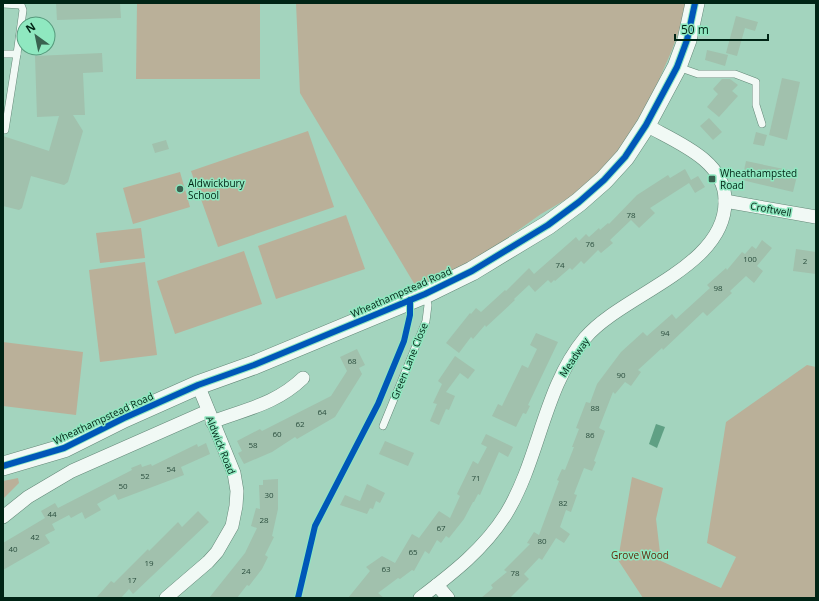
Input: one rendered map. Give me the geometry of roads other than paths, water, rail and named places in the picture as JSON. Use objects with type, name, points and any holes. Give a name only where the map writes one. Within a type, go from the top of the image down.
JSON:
[{"type":"street","name":"Wheathampstead Road","points":[[3,466],[64,448],[124,418],[198,386],[254,365],[417,297],[472,272],[548,225],[579,202],[604,180],[625,157],[646,125],[677,67],[687,40],[695,3]]},
{"type":"street","name":"Meadway","points":[[420,598],[474,555],[492,535],[507,512],[523,478],[558,381],[586,337],[606,318],[622,306],[669,279],[707,245],[719,228],[724,215],[725,200],[724,188],[719,176],[709,164],[697,154],[646,125]]},
{"type":"street","name":"Croftwell","points":[[725,200],[816,217]]},
{"type":"street","points":[[3,517],[34,492],[72,471],[210,416],[260,406],[290,391],[303,378]]},
{"type":"street","name":"Aldwick Road","points":[[166,598],[208,562],[217,552],[232,526],[236,506],[237,491],[234,473],[198,386]]},
{"type":"street","points":[[437,585],[448,598]]},
{"type":"lane","points":[[3,4],[21,5],[23,10],[22,16]]},
{"type":"lane","points":[[3,54],[16,54]]},
{"type":"lane","points":[[3,130],[5,130],[17,56]]},
{"type":"lane","points":[[677,67],[698,74],[735,74],[756,82],[756,105],[762,124]]},
{"type":"lane","name":"Green Lane Close","points":[[383,426],[426,322],[428,305],[417,297]]},
{"type":"place","name":"Wheathampsted Road","points":[[712,179]]},
{"type":"place","name":"Aldwickbury School","points":[[180,189]]},
{"type":"park label","name":"Grove Wood","points":[[640,555]]}]
